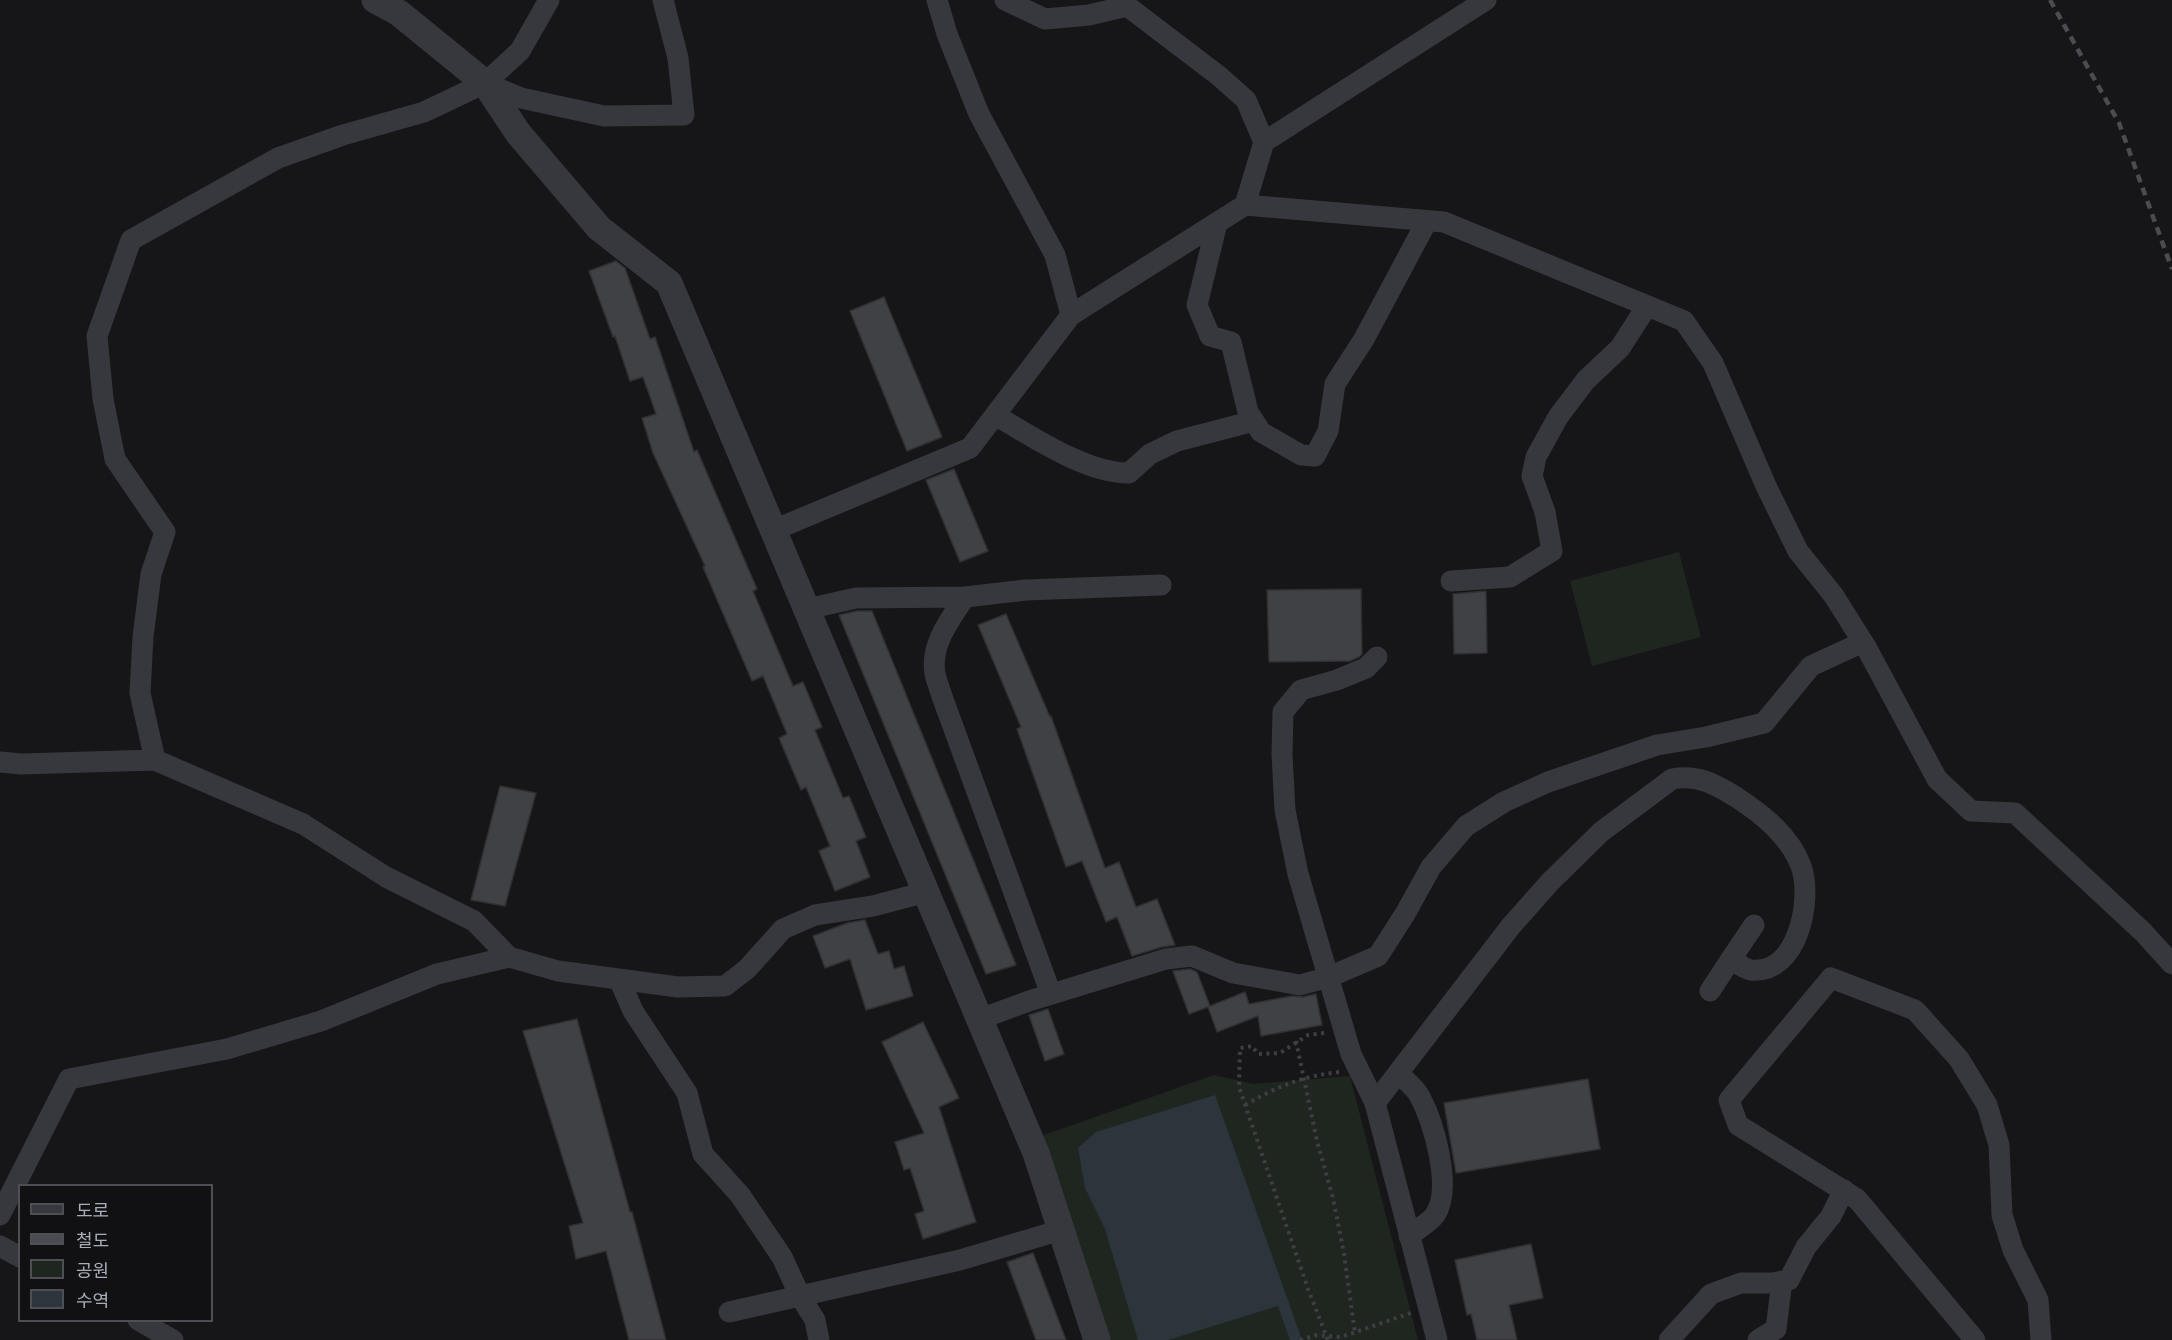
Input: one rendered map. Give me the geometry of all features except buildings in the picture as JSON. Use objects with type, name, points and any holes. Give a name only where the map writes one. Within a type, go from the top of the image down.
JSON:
[{"type":"street","points":[[375,0],[399,13],[485,82],[522,98],[604,116],[684,115],[678,58],[663,0]]},
{"type":"street","points":[[155,760],[140,693],[143,637],[151,574],[165,532],[115,459],[102,399],[97,336],[131,240],[278,158],[343,135],[424,112],[485,82],[520,51],[549,0]]},
{"type":"street","points":[[937,0],[947,33],[979,114],[1055,255],[1071,315]]},
{"type":"street","points":[[1005,0],[1046,19],[1089,15],[1127,6],[1219,76],[1246,100],[1263,142],[1245,205]]},
{"type":"street","points":[[1263,142],[1486,0]]},
{"type":"street","points":[[485,82],[518,133],[599,228],[669,283],[1036,1154],[1097,1340]]},
{"type":"street","points":[[774,530],[970,448],[1071,315],[1245,205],[1444,222],[1684,321],[1713,363],[1766,486],[1798,551],[1834,596],[1863,642],[1937,779],[1971,811],[2015,813],[2143,932],[2172,964]]},
{"type":"street","points":[[1217,223],[1197,305],[1210,336],[1231,342],[1248,412],[1261,432],[1301,455],[1315,456],[1328,431],[1335,384],[1364,339],[1426,221]]},
{"type":"street","points":[[1451,581],[1510,577],[1552,551],[1545,512],[1532,476],[1536,457],[1558,417],[1586,380],[1620,348],[1647,306]]},
{"type":"street","points":[[995,415],[1065,454],[1115,473],[1129,473],[1150,454],[1177,441],[1254,421]]},
{"type":"street","points":[[807,609],[856,598],[965,597],[1026,590],[1161,585]]},
{"type":"street","points":[[965,597],[945,627],[935,649],[935,674],[1051,994]]},
{"type":"street","points":[[980,1019],[1051,994],[1166,959],[1192,956],[1233,973],[1300,985],[1329,977],[1378,956],[1431,867],[1466,826],[1504,802],[1548,783],[1657,745],[1706,737],[1764,723],[1811,666],[1863,642]]},
{"type":"street","points":[[1377,657],[1366,668],[1337,680],[1301,690],[1283,712],[1282,754],[1285,810],[1298,874],[1355,1062],[1375,1103],[1437,1340]]},
{"type":"street","points":[[0,762],[21,764],[155,760],[303,824],[386,877],[474,921],[509,957],[558,971],[678,987],[725,986],[747,969],[783,929],[815,915],[873,906],[926,892]]},
{"type":"street","points":[[1375,1103],[1511,926],[1551,882],[1601,832],[1672,779],[1685,777],[1712,784],[1748,805],[1776,828],[1792,849],[1801,866],[1806,886],[1805,904],[1800,926],[1786,954],[1779,962],[1768,968],[1749,970],[1731,959]]},
{"type":"street","points":[[1710,991],[1754,925]]},
{"type":"street","points":[[0,1215],[69,1079],[227,1049],[321,1021],[437,975],[509,957]]},
{"type":"street","points":[[1975,1340],[1857,1199],[1738,1125],[1729,1100],[1831,978],[1915,1010],[1959,1059],[1987,1105],[1999,1145],[2002,1215],[2013,1250],[2038,1300],[2042,1340]]},
{"type":"street","points":[[619,979],[633,1011],[687,1093],[704,1154],[746,1204],[782,1257],[814,1320],[819,1340]]},
{"type":"street","points":[[1398,1073],[1419,1095],[1437,1145],[1442,1173],[1442,1194],[1435,1215],[1408,1236]]},
{"type":"street","points":[[1669,1340],[1711,1294],[1741,1283],[1789,1280],[1806,1246],[1831,1216],[1844,1190]]},
{"type":"street","points":[[729,1312],[960,1260],[1061,1230]]},
{"type":"street","points":[[0,1246],[18,1256]]},
{"type":"street","points":[[1758,1340],[1776,1329],[1782,1281]]},
{"type":"street","points":[[142,1322],[173,1340]]},
{"type":"path","points":[[1245,1106],[1266,1093],[1304,1077],[1355,1062],[1327,1032],[1308,1035],[1280,1053],[1258,1054],[1252,1046],[1240,1048],[1239,1088],[1245,1106],[1327,1338]]},
{"type":"path","points":[[1296,1041],[1317,1141],[1333,1198],[1344,1254],[1355,1333]]},
{"type":"path","points":[[1300,1340],[1317,1335],[1327,1338],[1341,1337],[1427,1307]]},
{"type":"green space","points":[[1679,552],[1701,637],[1592,666],[1570,581]]},
{"type":"green space","points":[[1214,1075],[1253,1084],[1350,1076],[1418,1340],[1097,1340],[1036,1153],[1044,1135]]},
{"type":"water","points":[[1215,1095],[1302,1340],[1290,1340],[1278,1306],[1168,1340],[1138,1340],[1105,1229],[1085,1188],[1078,1148],[1096,1132]]},
{"type":"railway","points":[[2050,0],[2119,123],[2172,269]]}]
